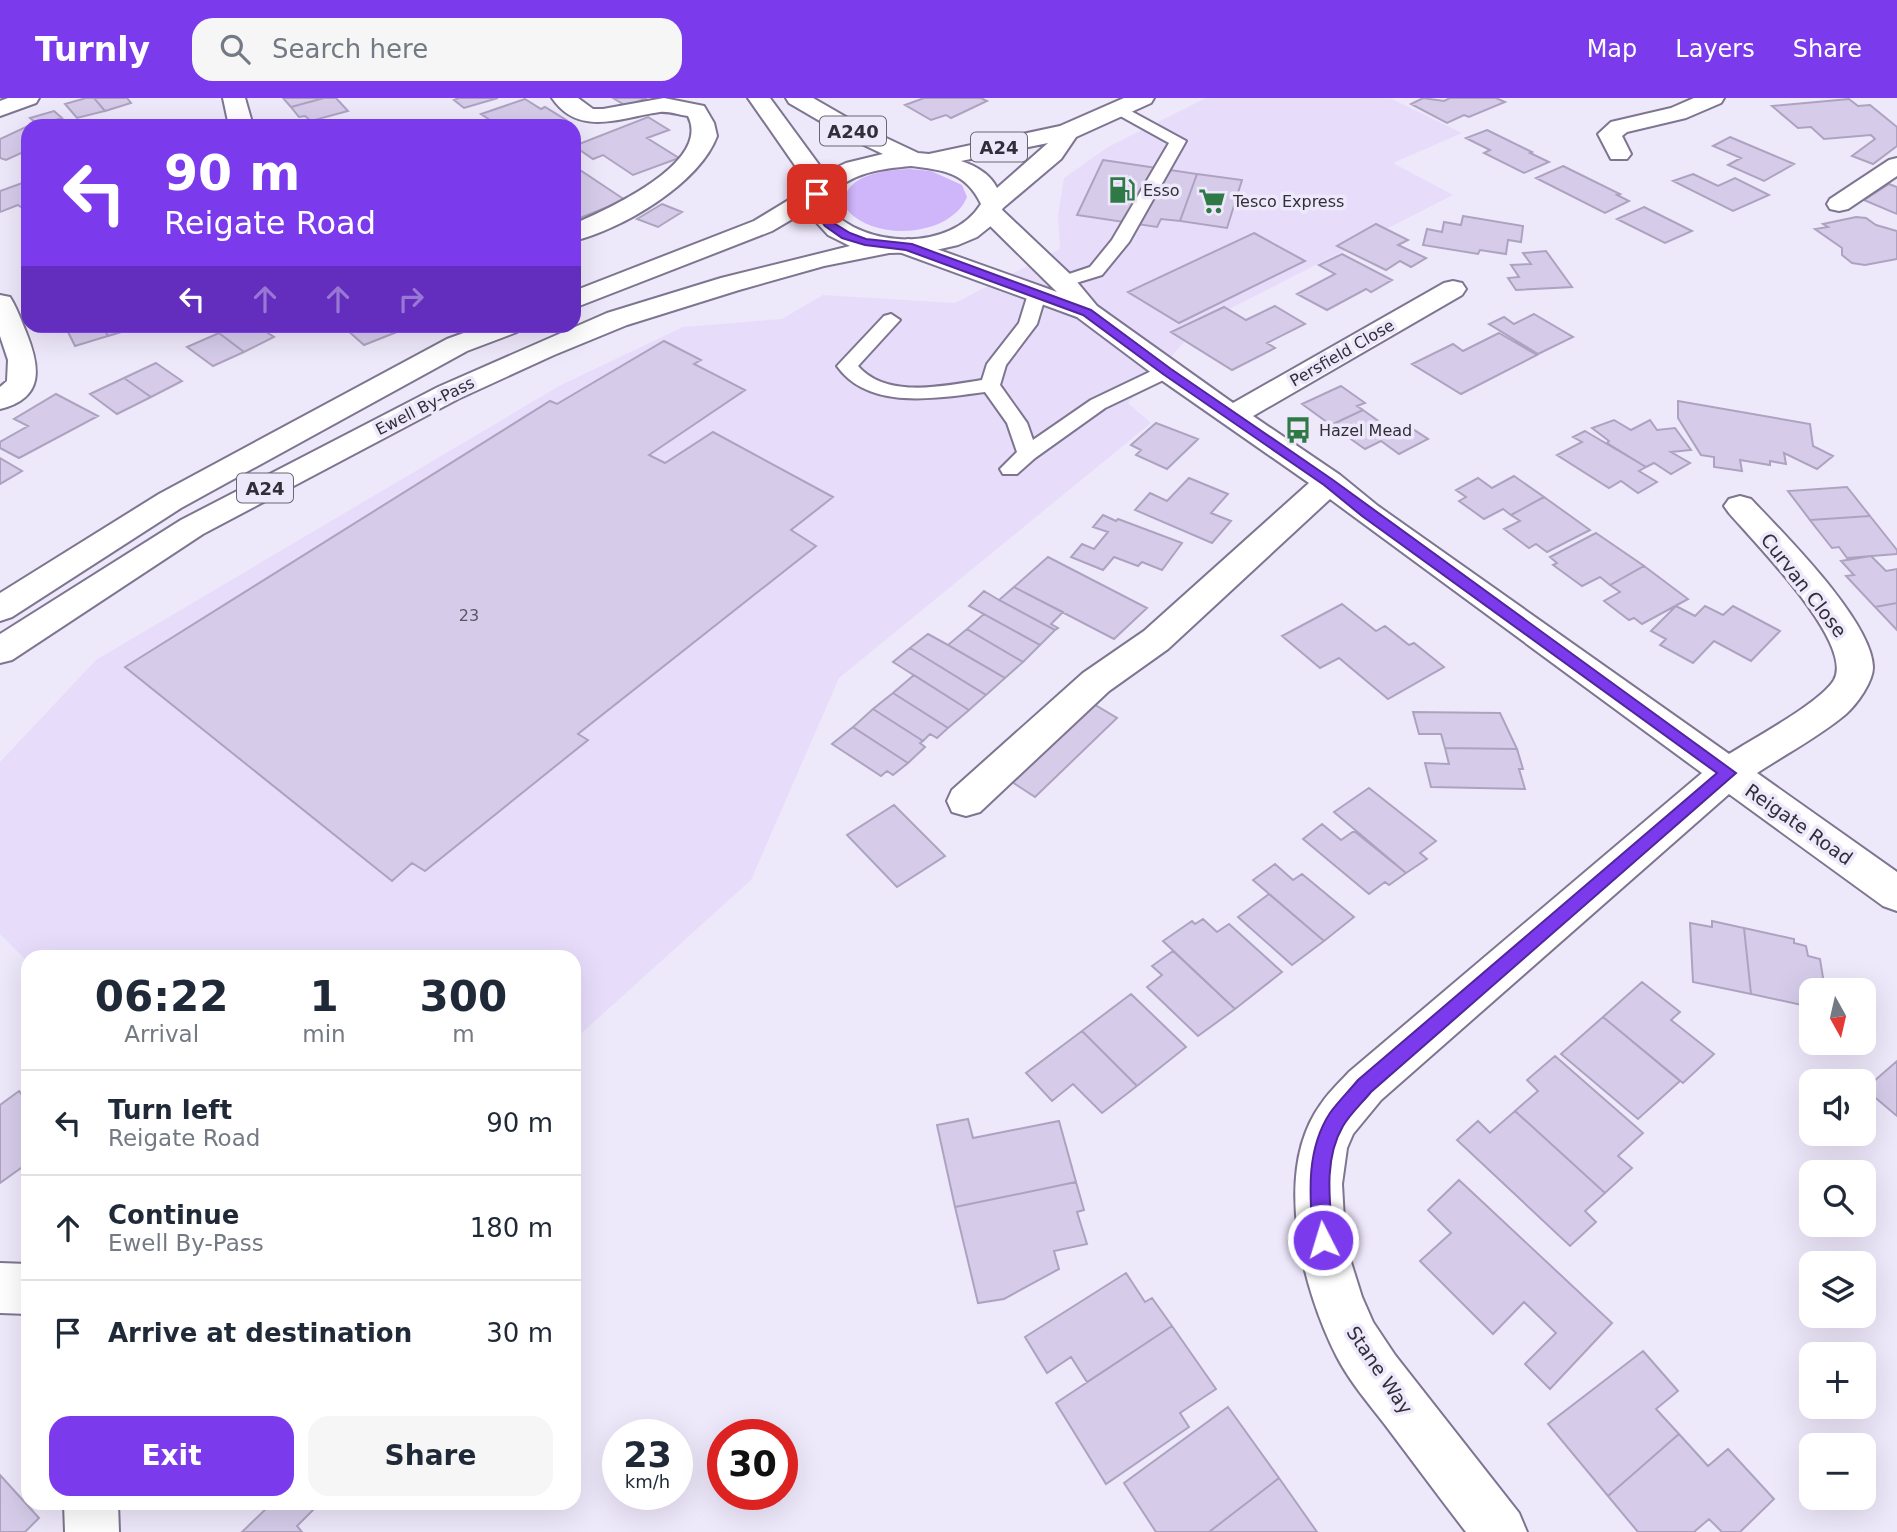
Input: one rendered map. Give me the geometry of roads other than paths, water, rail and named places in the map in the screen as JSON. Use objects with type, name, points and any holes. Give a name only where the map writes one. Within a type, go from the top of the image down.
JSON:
[{"type":"main road","points":[[234,98],[239,119]]},
{"type":"main road","points":[[563,98],[586,114],[621,113],[648,106],[678,106],[696,111],[705,134],[702,146],[685,167],[654,191],[606,220],[581,230]]},
{"type":"main road","name":"A240","points":[[759,98],[820,190]]},
{"type":"main road","name":"A240","points":[[797,98],[857,133],[921,160]]},
{"type":"main road","name":"Ewell By-Pass","points":[[581,297],[763,226],[859,166],[886,160],[921,160],[1067,132],[1143,98]]},
{"type":"main road","points":[[1619,154],[1610,134],[1619,127],[1678,113],[1713,98]]},
{"type":"main road","name":"Ewell By-Pass","points":[[0,651],[192,527],[448,393],[544,349],[617,320],[730,284],[821,259],[897,246],[939,243],[971,231],[991,208],[1053,154],[1067,132]]},
{"type":"main road","name":"Ewell By-Pass","points":[[921,160],[970,173],[983,182],[991,208]]},
{"type":"main road","points":[[1839,204],[1897,165]]},
{"type":"main road","name":"Ewell By-Pass","points":[[820,190],[817,209],[829,224],[846,236],[897,246]]},
{"type":"main road","name":"Reigate Road","points":[[991,208],[1063,282],[1087,312],[1167,371],[1329,482],[1367,513],[1897,894]]},
{"type":"main road","name":"Reigate Road","points":[[897,246],[1087,312]]},
{"type":"main road","name":"Persfield Close","points":[[1232,416],[1452,289]]},
{"type":"main road","points":[[0,303],[16,339],[23,376],[16,390],[0,400]]},
{"type":"main road","points":[[1423,306],[1455,322]]},
{"type":"main road","name":"Ewell By-Pass","points":[[0,609],[170,500],[457,345],[489,333]]},
{"type":"main road","points":[[966,801],[1096,682],[1156,640],[1329,482]]},
{"type":"main road","name":"Curvan Close","points":[[1728,773],[1834,704],[1848,689],[1855,668],[1852,648],[1837,623],[1740,506]]},
{"type":"main road","name":"Stane Way","points":[[1500,1532],[1377,1373],[1355,1340],[1338,1301],[1326,1259],[1320,1220],[1319,1184],[1324,1148],[1336,1120],[1365,1086],[1728,773]]},
{"type":"main road","points":[[0,1288],[21,1289]]},
{"type":"main road","points":[[91,1510],[92,1532]]},
{"type":"lane","points":[[1063,282],[1096,271],[1120,243],[1178,141],[1118,109]]},
{"type":"lane","points":[[990,385],[997,364],[1028,324],[1037,294]]},
{"type":"lane","points":[[891,320],[847,366],[852,373],[871,386],[885,390],[936,392],[990,385]]},
{"type":"lane","points":[[1010,469],[1028,453],[1098,404],[1167,371]]},
{"type":"lane","points":[[990,385],[1017,423],[1028,453]]},
{"type":"place","name":"Esso","points":[[1122,190]]},
{"type":"place","name":"Tesco Express","points":[[1212,201]]},
{"type":"place","name":"Hazel Mead","points":[[1298,430]]}]
